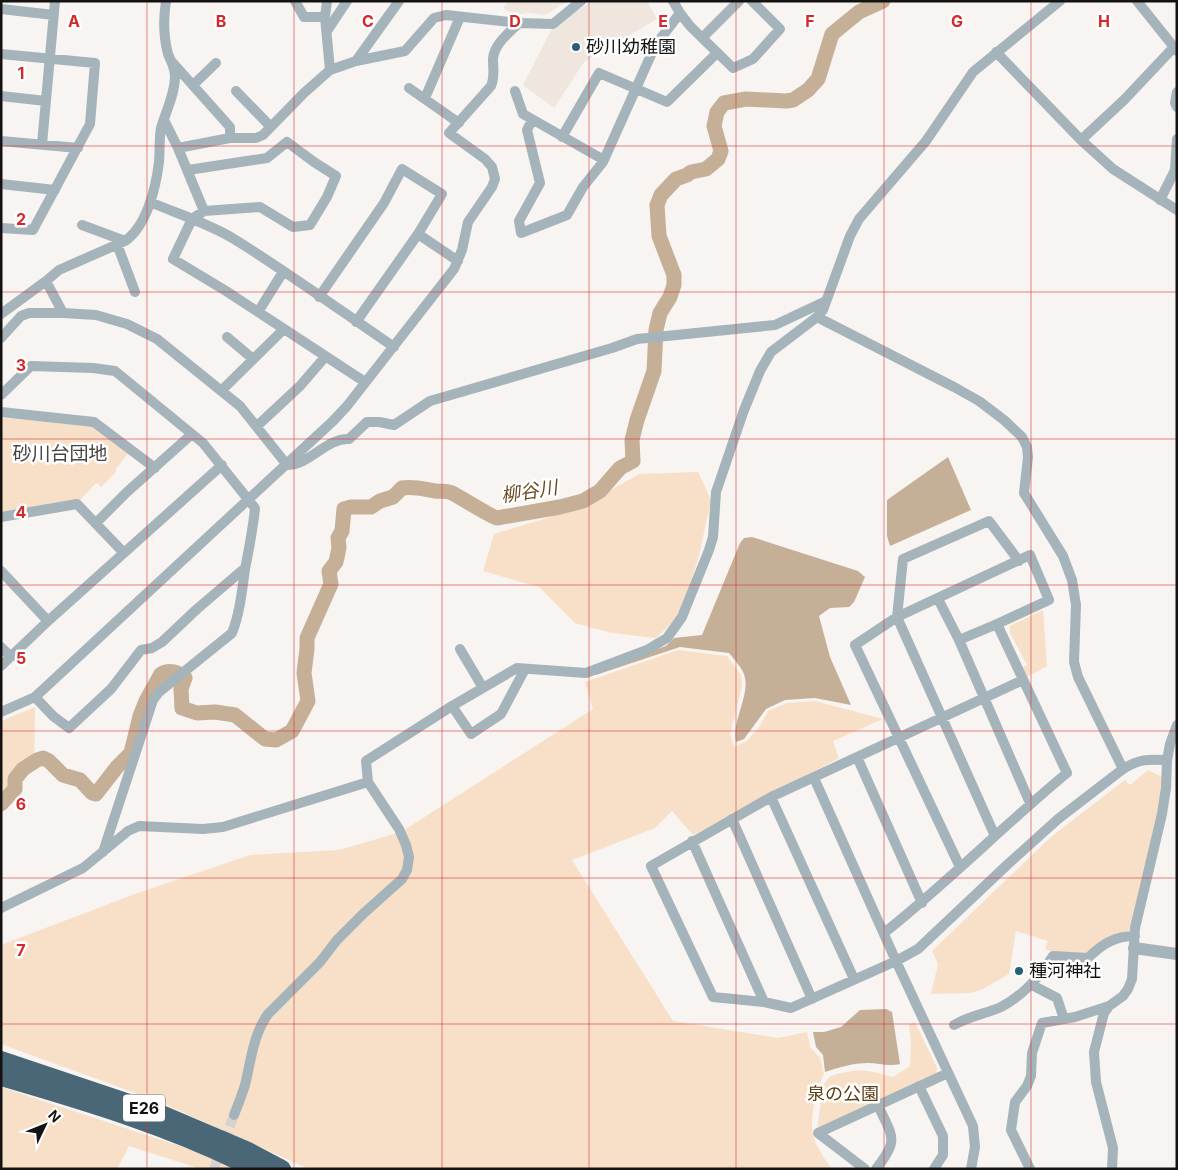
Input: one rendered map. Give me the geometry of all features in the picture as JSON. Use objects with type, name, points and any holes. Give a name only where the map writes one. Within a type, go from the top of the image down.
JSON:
[{"type":"highway","name":"E26","points":[[1,1060],[159,1113],[246,1150],[282,1169]]},
{"type":"highway","name":"E26","points":[[1,1077],[151,1124],[197,1142],[254,1169]]},
{"type":"street","points":[[42,144],[55,1]]},
{"type":"street","points":[[1,314],[59,270],[121,243],[137,230],[150,202],[159,163],[160,139],[175,76],[163,24],[166,1]]},
{"type":"street","points":[[295,1],[304,17],[325,17]]},
{"type":"street","points":[[327,1],[325,17],[330,70]]},
{"type":"street","points":[[327,30],[347,1]]},
{"type":"street","points":[[356,61],[399,1]]},
{"type":"street","points":[[178,148],[230,138],[256,138],[271,127],[304,93],[330,70],[356,61],[404,51],[434,18],[446,15],[519,23],[553,24],[582,1]]},
{"type":"street","points":[[673,1],[690,26],[733,68],[753,59],[780,29],[752,1]]},
{"type":"street","points":[[702,38],[739,1]]},
{"type":"street","points":[[234,1115],[254,1044],[262,1023],[268,1014],[320,962],[337,940],[363,914],[402,880],[407,870],[409,857],[406,845],[399,829],[368,782],[366,761],[452,706],[517,668],[586,674],[648,650],[667,638],[682,617],[709,550],[713,537],[716,492],[744,410],[760,371],[772,352],[817,317],[823,310],[850,236],[859,218],[926,141],[967,79],[996,52],[1060,1]]},
{"type":"street","points":[[1081,140],[1175,49],[1137,1]]},
{"type":"street","points":[[1,9],[54,14]]},
{"type":"street","points":[[532,120],[527,130],[540,183],[519,221],[521,233],[567,214],[583,187],[604,160],[655,46],[680,13]]},
{"type":"street","points":[[425,98],[460,16]]},
{"type":"street","points":[[1,712],[35,697],[333,421],[434,296],[454,269],[462,250],[468,222],[487,196],[495,179],[495,172],[485,159],[449,134],[491,86],[494,79],[495,49],[519,23]]},
{"type":"street","points":[[996,52],[1081,140],[1113,169],[1177,210]]},
{"type":"street","points":[[562,137],[599,73],[667,102],[717,53]]},
{"type":"street","points":[[1,54],[95,63],[90,124],[33,230],[1,228]]},
{"type":"street","points":[[171,61],[230,127],[230,138]]},
{"type":"street","points":[[193,85],[216,63]]},
{"type":"street","points":[[409,88],[459,123]]},
{"type":"street","points":[[236,91],[271,127]]},
{"type":"street","points":[[515,91],[523,114],[604,160]]},
{"type":"street","points":[[1177,92],[1175,103],[1177,107]]},
{"type":"street","points":[[1,96],[46,101]]},
{"type":"street","points":[[164,120],[188,170],[204,211]]},
{"type":"street","points":[[1160,200],[1175,170],[1177,139]]},
{"type":"street","points":[[1,141],[78,148]]},
{"type":"street","points":[[188,170],[267,158],[287,142],[336,176],[327,197],[310,225],[294,227],[260,207],[204,211],[192,219],[173,260],[226,291],[365,382]]},
{"type":"street","points":[[319,297],[384,203],[402,169],[442,194],[418,234],[356,322]]},
{"type":"street","points":[[1,184],[54,190]]},
{"type":"street","points":[[150,202],[192,219],[233,239],[394,347]]},
{"type":"street","points":[[82,225],[121,243],[135,292]]},
{"type":"street","points":[[418,234],[458,261]]},
{"type":"street","points":[[258,312],[283,272]]},
{"type":"street","points":[[46,281],[63,312]]},
{"type":"street","points":[[286,465],[296,465],[340,438],[349,439],[367,422],[394,425],[430,401],[637,339],[775,325],[826,301]]},
{"type":"street","points":[[1,338],[21,316],[29,313],[63,312],[96,315],[127,324],[157,339],[222,390],[240,406],[286,465]]},
{"type":"street","points":[[817,317],[979,401],[1012,426],[1022,437],[1027,447],[1028,457],[1024,493],[1063,556],[1072,580],[1076,605],[1074,662],[1078,677],[1124,769]]},
{"type":"street","points":[[222,390],[284,329]]},
{"type":"street","points":[[227,337],[254,359]]},
{"type":"street","points":[[257,426],[300,386],[325,357]]},
{"type":"street","points":[[1,395],[31,366],[93,368],[115,371],[192,434],[222,465],[256,508],[236,624],[232,633],[159,692],[153,700],[103,852]]},
{"type":"street","points":[[1,412],[94,422],[154,468]]},
{"type":"street","points":[[96,522],[192,434]]},
{"type":"street","points":[[1,666],[48,621],[222,465]]},
{"type":"street","points":[[1,517],[77,504],[124,553]]},
{"type":"street","points":[[994,836],[897,617],[903,559],[989,521],[1019,561]]},
{"type":"street","points":[[958,640],[1049,600],[1030,555],[897,617],[855,645],[960,867]]},
{"type":"street","points":[[35,697],[53,716],[69,728],[111,689],[141,650],[152,648],[162,642],[245,568]]},
{"type":"street","points":[[1,571],[48,621]]},
{"type":"street","points":[[938,599],[1030,803]]},
{"type":"street","points":[[884,933],[922,903],[1030,803],[1067,774],[997,624]]},
{"type":"street","points":[[1,647],[10,657]]},
{"type":"street","points":[[460,649],[484,688]]},
{"type":"street","points":[[452,706],[471,734],[502,714],[525,669]]},
{"type":"street","points":[[1023,680],[771,797],[651,866],[713,997],[764,1002],[791,1008],[896,962],[918,949],[1058,819],[1124,769],[1134,762],[1149,759],[1167,760]]},
{"type":"street","points":[[1030,1169],[1011,1130],[1015,1102],[1027,1086],[1031,1076],[1032,1053],[1042,1022],[1075,1017],[1109,1006],[1123,996],[1132,979],[1134,942],[1162,814],[1170,744],[1177,725]]},
{"type":"street","points":[[856,757],[922,903]]},
{"type":"street","points":[[814,778],[896,962],[917,999],[973,1126],[975,1147],[971,1169]]},
{"type":"street","points":[[1,908],[83,868],[128,831],[138,826],[203,829],[223,827],[368,782]]},
{"type":"street","points":[[771,797],[854,979]]},
{"type":"street","points":[[732,819],[812,999]]},
{"type":"street","points":[[692,842],[764,1002]]},
{"type":"street","points":[[954,1024],[967,1017],[974,1017],[1001,1006],[1032,985],[1053,956],[1088,958],[1111,940],[1124,936],[1134,942],[1177,954]]},
{"type":"street","points":[[1032,985],[1057,998],[1064,1019]]},
{"type":"street","points":[[1109,1006],[1104,1013],[1094,1052],[1096,1082],[1112,1137],[1112,1169]]},
{"type":"street","points":[[865,1169],[818,1133],[948,1073]]},
{"type":"street","points":[[919,1086],[943,1136],[943,1155],[934,1169]]},
{"type":"street","points":[[876,1169],[890,1151],[892,1144],[892,1136],[878,1105]]},
{"type":"shaded area","points":[[510,1],[568,1],[545,15],[528,13],[512,15],[503,7]]},
{"type":"shaded area","name":"砂川幼稚園","points":[[593,1],[647,1],[657,19],[584,62],[554,108],[523,85],[550,32],[558,22]]},
{"type":"shaded area","points":[[948,457],[971,510],[890,546],[887,536],[887,500]]},
{"type":"shaded area","points":[[752,537],[858,571],[865,577],[854,602],[849,607],[830,608],[819,616],[830,657],[851,705],[815,698],[785,700],[766,709],[744,739],[736,742],[736,725],[744,697],[745,680],[742,670],[729,653],[680,647],[596,675],[595,672],[666,646],[674,638],[702,635],[740,543],[744,538]]},
{"type":"shaded area","points":[[886,1009],[892,1012],[900,1064],[857,1064],[825,1072],[823,1055],[816,1047],[813,1032],[824,1032],[841,1027],[860,1010]]},
{"type":"green space","points":[[1,418],[93,424],[129,452],[116,469],[116,472],[101,487],[97,483],[95,484],[80,500],[51,503],[1,514]]},
{"type":"green space","points":[[698,472],[711,500],[699,556],[680,615],[656,638],[612,633],[575,623],[539,587],[483,571],[494,534],[580,508],[639,474]]},
{"type":"green space","points":[[1043,610],[1047,666],[1027,677],[1023,667],[1027,665],[1010,633],[1010,626]]},
{"type":"green space","points":[[678,650],[727,656],[741,675],[742,687],[730,733],[734,747],[747,741],[759,727],[768,711],[787,703],[815,701],[883,719],[833,741],[839,758],[693,835],[672,811],[655,828],[572,860],[673,1021],[778,1038],[807,1032],[810,1047],[820,1058],[824,1074],[814,1104],[813,1135],[819,1149],[832,1169],[309,1169],[160,1102],[1,1044],[1,945],[135,894],[250,855],[339,850],[401,832],[593,709],[585,682]]},
{"type":"green space","points":[[35,707],[34,769],[1,797],[1,721]]},
{"type":"green space","points":[[1148,770],[1164,778],[1155,828],[1131,930],[1107,937],[1088,955],[1058,954],[1045,949],[1048,941],[1016,931],[1009,974],[981,990],[969,993],[931,994],[938,964],[932,951],[1051,837],[1125,780],[1130,785]]},
{"type":"green space","name":"泉の公園","points":[[915,1022],[937,1068],[936,1075],[817,1129],[823,1086],[830,1076],[862,1070],[893,1077],[910,1066],[909,1024]]},
{"type":"green space","points":[[1,1087],[219,1159],[235,1169],[197,1169],[129,1146],[117,1169],[1,1169]]},
{"type":"waterway","name":"柳谷川","points":[[1,804],[15,789],[15,779],[23,769],[43,758],[49,761],[63,775],[80,780],[92,793],[96,794],[117,767],[131,753],[140,716],[146,701],[161,674],[170,671],[185,678],[181,689],[182,708],[197,713],[215,712],[235,715],[265,739],[276,740],[292,731],[308,701],[304,673],[307,638],[331,584],[329,571],[336,562],[339,548],[338,538],[342,531],[344,509],[371,507],[380,501],[393,497],[402,488],[415,488],[450,492],[497,518],[583,501],[600,491],[620,468],[633,461],[632,440],[654,371],[656,330],[660,313],[670,297],[674,285],[674,275],[659,236],[657,205],[661,195],[676,179],[691,172],[706,169],[718,159],[721,151],[714,126],[717,112],[724,103],[746,99],[793,100],[808,90],[818,79],[832,34],[859,12],[883,1]]},
{"type":"tunnel","points":[[214,1169],[234,1115]]},
{"type":"place","name":"砂川幼稚園","points":[[576,47]]},
{"type":"place","name":"種河神社","points":[[1019,971]]},
{"type":"district","name":"砂川台団地","points":[[60,453]]}]
